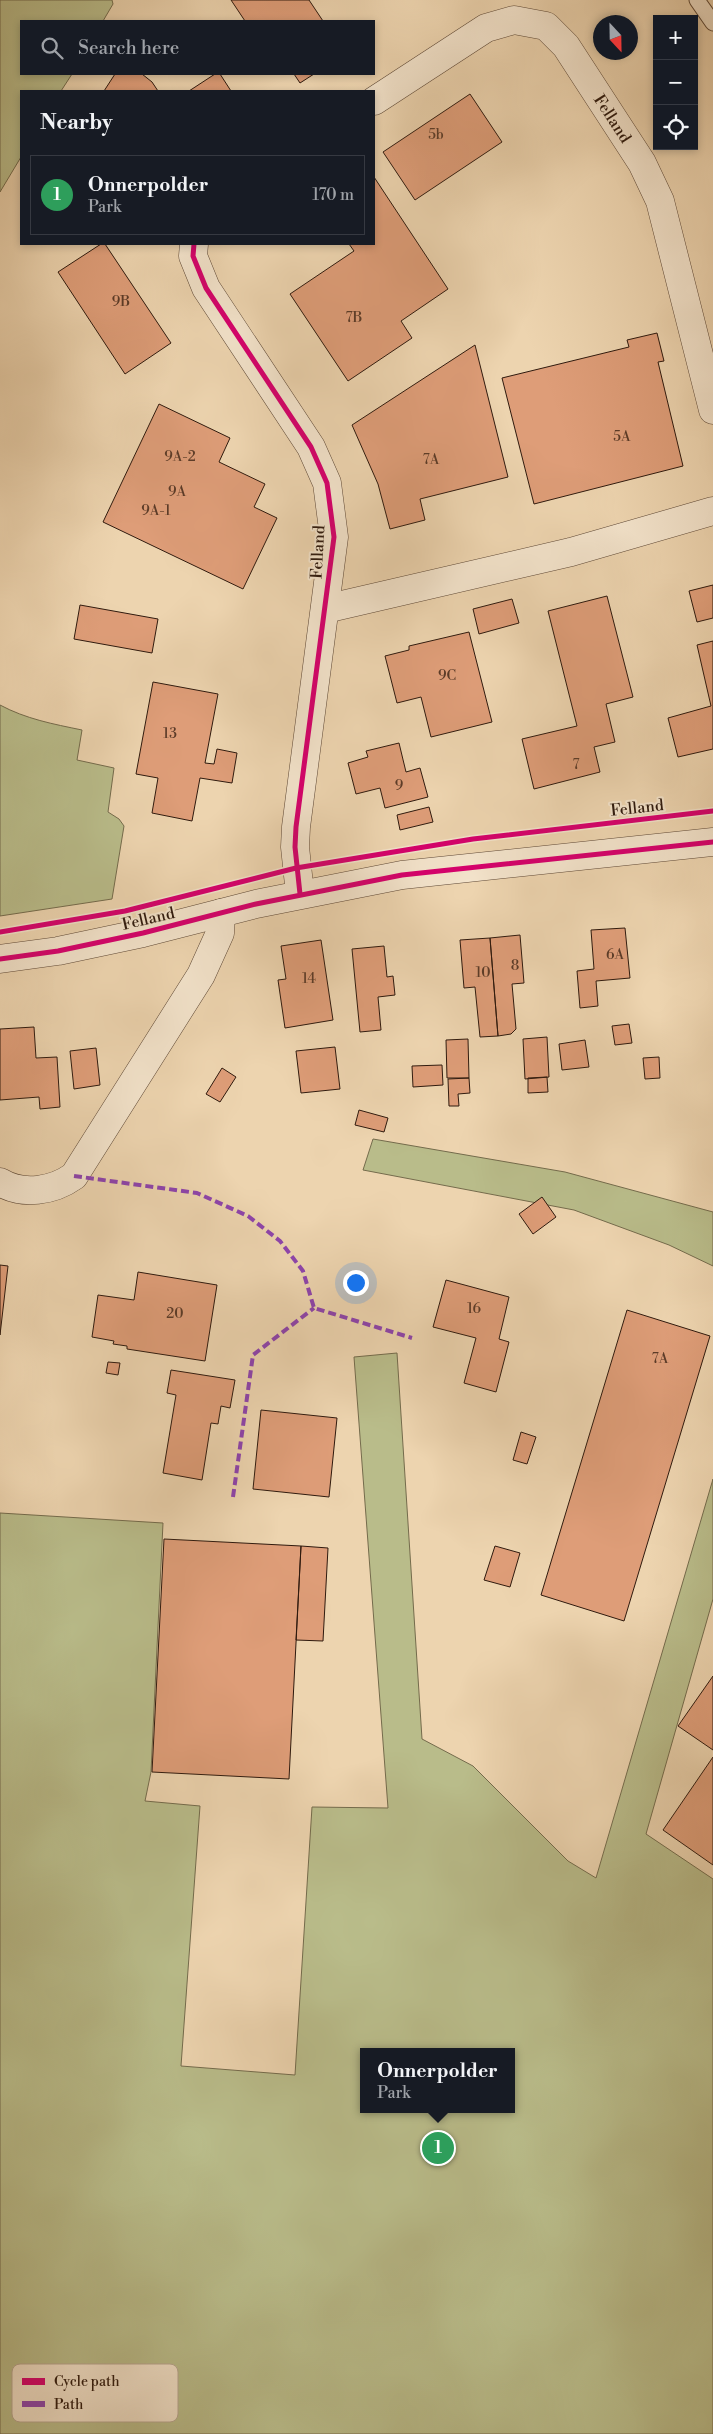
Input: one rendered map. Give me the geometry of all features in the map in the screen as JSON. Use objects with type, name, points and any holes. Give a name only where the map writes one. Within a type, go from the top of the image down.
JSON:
[{"type":"street","name":"Felland","points":[[375,100],[486,28],[514,20],[546,26],[566,46],[642,164],[660,202],[713,410]]},
{"type":"street","name":"Felland","points":[[194,245],[193,256],[206,288],[311,447],[327,483],[334,537],[296,827],[295,847],[300,894]]},
{"type":"street","points":[[325,609],[571,552],[713,510]]},
{"type":"street","name":"Felland","points":[[0,959],[67,949],[300,894],[402,875],[713,842]]},
{"type":"street","points":[[0,1182],[6,1186],[23,1190],[48,1190],[62,1185],[74,1176],[201,975],[220,933],[221,913]]},
{"type":"lane","points":[[698,0],[713,23]]},
{"type":"green space","points":[[0,0],[112,0],[113,4],[104,20],[20,20],[20,75],[71,75],[62,90],[20,90],[20,159],[0,192]]},
{"type":"green space","points":[[0,705],[30,717],[82,730],[77,760],[114,768],[108,812],[119,819],[124,826],[112,899],[0,916]]},
{"type":"green space","points":[[373,1139],[565,1172],[713,1212],[713,1266],[669,1245],[574,1210],[363,1170]]},
{"type":"green space","points":[[397,1353],[422,1739],[473,1766],[568,1861],[596,1878],[713,1479],[713,1599],[646,1834],[713,1879],[713,2434],[0,2434],[0,1513],[163,1523],[151,1772],[145,1801],[200,1806],[181,2066],[295,2075],[312,1807],[388,1808],[354,1357]]},
{"type":"building","points":[[231,0],[309,0],[322,20],[244,20]]},
{"type":"building","points":[[114,75],[143,75],[152,82],[157,90],[105,90]]},
{"type":"building","points":[[213,75],[221,75],[230,90],[191,90]]},
{"type":"building","points":[[295,75],[312,75],[300,83]]},
{"type":"building","points":[[470,94],[502,142],[415,200],[383,152]]},
{"type":"building","points":[[375,179],[448,289],[401,321],[412,338],[348,381],[290,294],[354,251],[350,245],[375,245]]},
{"type":"building","points":[[99,245],[106,245],[171,343],[125,374],[58,272]]},
{"type":"building","points":[[657,333],[664,361],[658,362],[683,466],[534,504],[502,378],[629,347],[627,340]]},
{"type":"building","points":[[475,345],[508,477],[420,499],[425,520],[390,529],[378,484],[352,425]]},
{"type":"building","points":[[159,404],[230,438],[219,462],[265,484],[254,507],[277,518],[243,589],[103,522]]},
{"type":"building","points":[[713,585],[713,618],[697,622],[689,591]]},
{"type":"building","points":[[607,596],[633,697],[606,704],[615,742],[594,747],[600,772],[534,789],[522,739],[577,726],[548,611]]},
{"type":"building","points":[[512,599],[519,623],[479,634],[473,609]]},
{"type":"building","points":[[80,605],[158,619],[152,653],[74,639]]},
{"type":"building","points":[[469,632],[492,722],[431,737],[421,697],[397,703],[385,656],[409,650],[409,646]]},
{"type":"building","points":[[713,641],[713,749],[678,757],[668,718],[711,706],[697,645]]},
{"type":"building","points":[[153,682],[218,694],[205,763],[214,764],[217,749],[237,753],[232,783],[200,778],[192,821],[152,813],[158,778],[136,774]]},
{"type":"building","points":[[399,743],[406,772],[420,768],[428,797],[385,808],[380,788],[356,794],[348,763],[368,757],[366,751]]},
{"type":"building","points":[[429,807],[433,822],[400,830],[397,815]]},
{"type":"building","points":[[625,928],[630,978],[596,981],[598,1006],[580,1008],[577,971],[594,969],[591,930]]},
{"type":"building","points":[[520,935],[524,983],[512,984],[516,1029],[511,1034],[498,1036],[490,938]]},
{"type":"building","points":[[490,938],[498,1036],[480,1037],[475,987],[464,988],[460,940]]},
{"type":"building","points":[[321,940],[333,1020],[285,1028],[278,980],[286,979],[281,946]]},
{"type":"building","points":[[384,946],[387,977],[393,976],[395,995],[378,997],[381,1030],[360,1032],[352,949]]},
{"type":"building","points":[[629,1024],[632,1043],[615,1045],[612,1026]]},
{"type":"building","points":[[34,1027],[36,1058],[57,1057],[60,1107],[40,1109],[39,1097],[0,1100],[0,1029]]},
{"type":"building","points":[[547,1037],[549,1077],[525,1079],[523,1039]]},
{"type":"building","points":[[468,1039],[469,1078],[447,1078],[446,1040]]},
{"type":"building","points":[[585,1040],[589,1067],[562,1070],[559,1044]]},
{"type":"building","points":[[335,1047],[340,1089],[301,1093],[296,1051]]},
{"type":"building","points":[[96,1048],[100,1085],[74,1089],[70,1051]]},
{"type":"building","points":[[659,1057],[660,1078],[645,1079],[643,1058]]},
{"type":"building","points":[[442,1065],[443,1085],[413,1087],[412,1066]]},
{"type":"building","points":[[222,1068],[236,1077],[220,1102],[206,1094]]},
{"type":"building","points":[[547,1077],[548,1092],[528,1093],[528,1078]]},
{"type":"building","points":[[469,1078],[470,1093],[458,1094],[459,1106],[449,1106],[448,1079]]},
{"type":"building","points":[[359,1110],[388,1118],[384,1132],[355,1125]]},
{"type":"building","points":[[542,1197],[556,1217],[533,1234],[519,1214]]},
{"type":"building","points":[[0,1265],[8,1266],[0,1335]]},
{"type":"building","points":[[138,1272],[217,1285],[205,1361],[127,1349],[127,1346],[113,1344],[114,1341],[92,1337],[98,1295],[134,1300]]},
{"type":"building","points":[[446,1280],[509,1297],[499,1339],[509,1342],[496,1392],[464,1383],[476,1338],[433,1327]]},
{"type":"building","points":[[627,1310],[710,1336],[624,1621],[541,1595]]},
{"type":"building","points":[[108,1362],[120,1363],[118,1375],[106,1373]]},
{"type":"building","points":[[171,1370],[235,1380],[230,1408],[221,1406],[218,1424],[211,1423],[202,1480],[163,1473],[176,1395],[167,1393]]},
{"type":"building","points":[[261,1410],[337,1418],[329,1497],[253,1489]]},
{"type":"building","points":[[521,1432],[536,1437],[527,1464],[513,1460]]},
{"type":"building","points":[[164,1539],[301,1546],[289,1779],[152,1772]]},
{"type":"building","points":[[301,1546],[328,1548],[323,1641],[296,1640]]},
{"type":"building","points":[[495,1546],[520,1553],[510,1587],[484,1580]]},
{"type":"building","points":[[713,1676],[713,1750],[678,1726]]},
{"type":"building","points":[[713,1757],[713,1865],[663,1830]]},
{"type":"marked path","points":[[74,1176],[197,1193],[248,1216],[280,1241],[303,1271],[314,1308],[412,1338]]},
{"type":"marked path","points":[[233,1497],[253,1355],[314,1308]]},
{"type":"cycle path","points":[[194,245],[193,256],[206,288],[311,447],[327,483],[334,537],[296,827],[295,847],[300,894]]},
{"type":"cycle path","points":[[0,932],[125,911],[296,868],[473,839],[713,811]]},
{"type":"cycle path","points":[[0,959],[58,951],[143,933],[256,904],[402,875],[713,842]]},
{"type":"place","name":"Onnerpolder","points":[[438,2148]]}]
